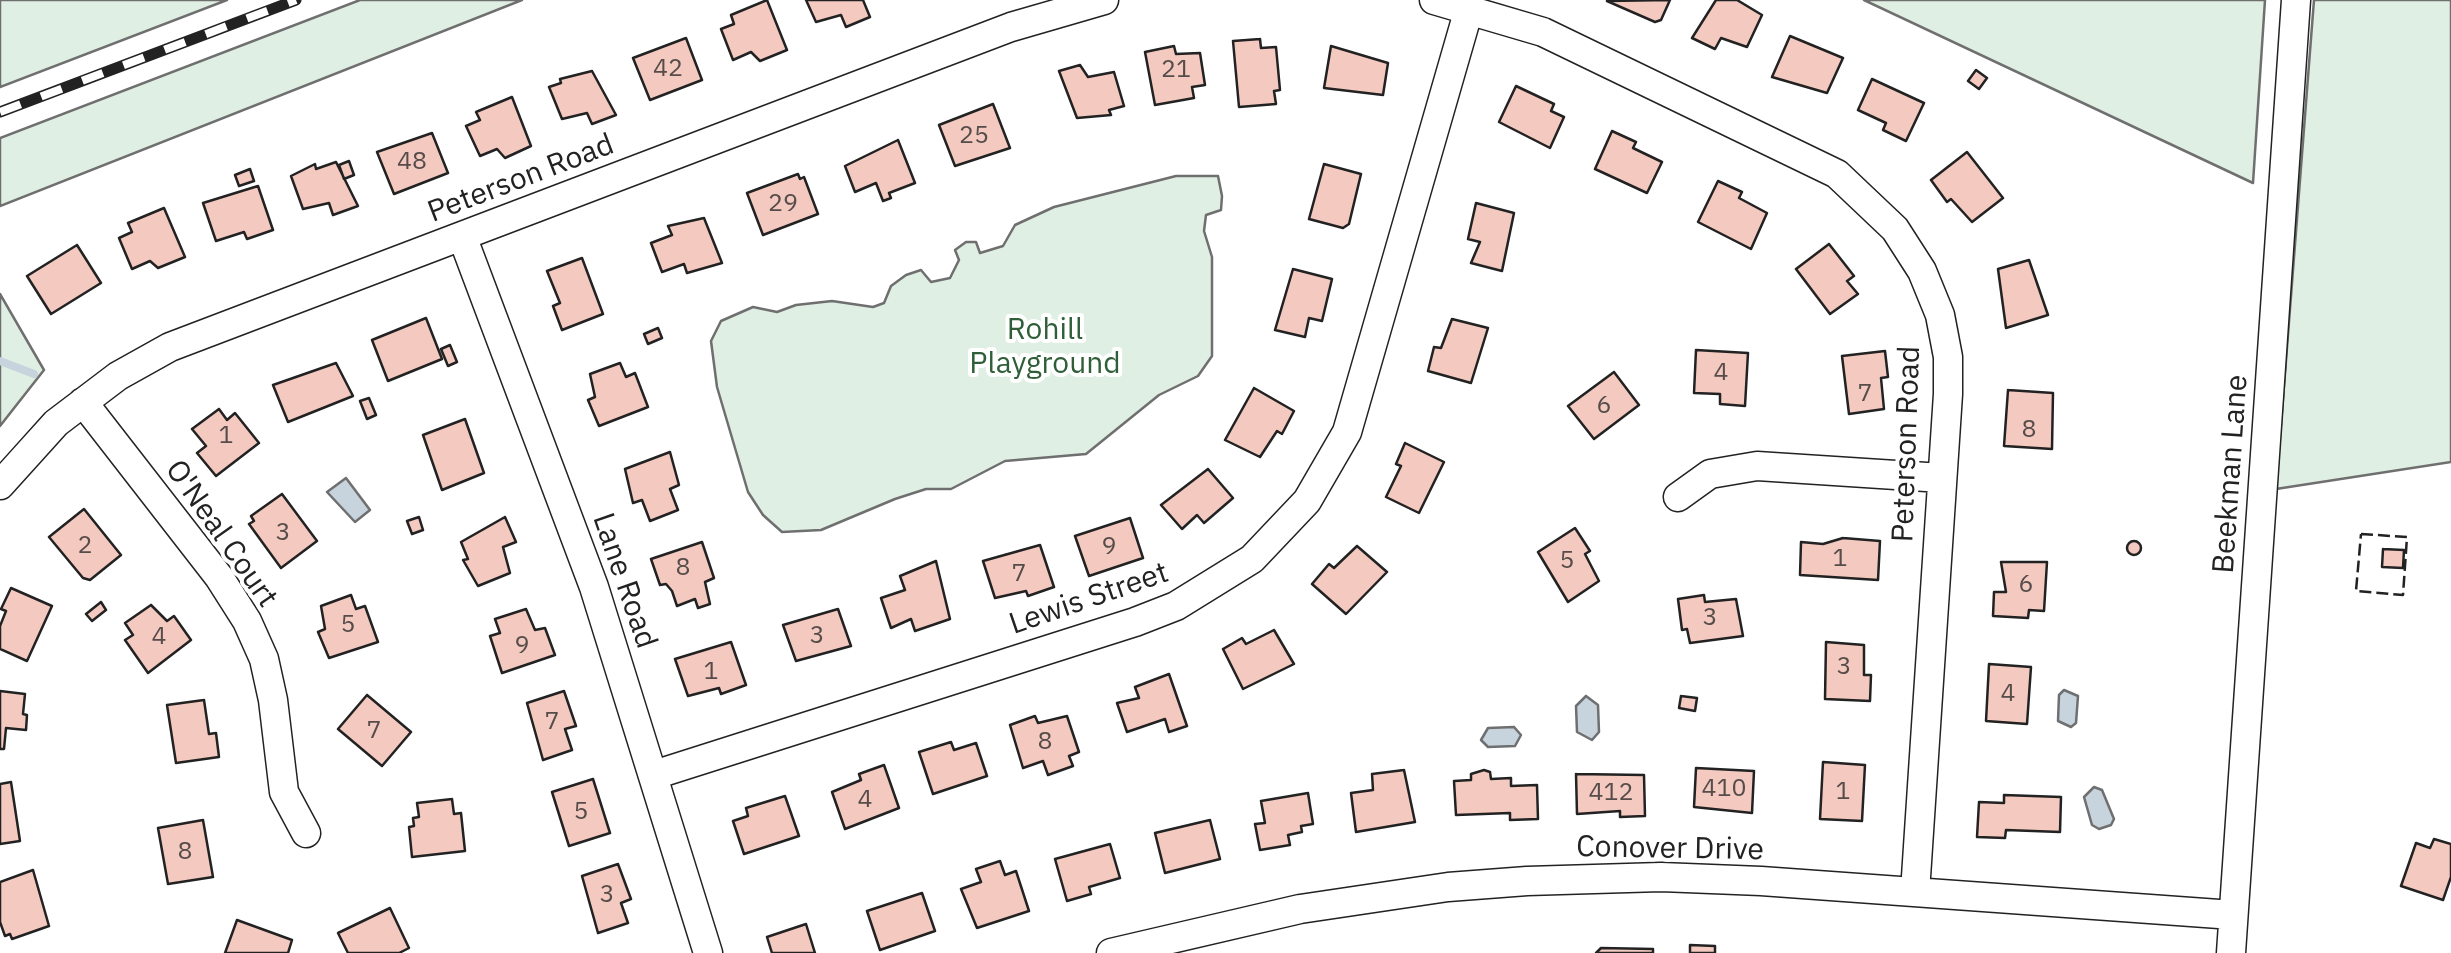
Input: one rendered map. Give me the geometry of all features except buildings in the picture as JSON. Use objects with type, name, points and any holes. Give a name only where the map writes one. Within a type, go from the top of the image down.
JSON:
[{"type":"street","name":"Peterson Road","points":[[0,485],[56,424],[83,402],[170,347],[1011,27],[1104,0]]},
{"type":"street","name":"Peterson Road","points":[[1434,0],[1543,32],[1796,151],[1837,174],[1868,200],[1904,243],[1940,315],[1948,356],[1915,892]]},
{"type":"street","name":"Beekman Lane","points":[[2231,953],[2296,0]]},
{"type":"street","name":"Lewis Street","points":[[654,775],[1135,622],[1176,606],[1252,559],[1307,501],[1347,432],[1469,9]]},
{"type":"street","name":"Lane Road","points":[[462,236],[594,587],[708,953]]},
{"type":"street","name":"O'Neal Court","points":[[83,402],[218,577],[247,621],[264,659],[274,700],[284,792],[306,833]]},
{"type":"street","points":[[1678,498],[1710,474],[1757,466],[1942,478]]},
{"type":"street","name":"Conover Drive","points":[[1116,952],[1300,909],[1488,884],[1661,878],[2233,915]]},
{"type":"green space","points":[[0,0],[227,0],[0,87]]},
{"type":"green space","points":[[360,0],[522,0],[0,206],[0,138]]},
{"type":"green space","points":[[1864,0],[2265,0],[2253,183]]},
{"type":"green space","points":[[2314,0],[2451,0],[2451,462],[2276,489]]},
{"type":"green space","name":"Rohill Playground","points":[[1176,176],[1218,176],[1222,196],[1221,210],[1206,215],[1204,231],[1212,257],[1212,356],[1198,376],[1159,395],[1086,454],[1005,461],[951,489],[926,489],[821,530],[782,532],[763,515],[748,492],[717,387],[711,341],[721,321],[753,307],[777,312],[796,305],[832,301],[873,307],[884,303],[891,286],[906,275],[921,270],[931,282],[950,278],[959,260],[955,250],[966,242],[976,242],[980,253],[1003,246],[1015,225],[1054,207]]},
{"type":"green space","points":[[0,294],[44,370],[0,426]]},
{"type":"shaded area","points":[[346,478],[370,510],[355,522],[327,492]]},
{"type":"shaded area","points":[[2064,690],[2078,696],[2076,723],[2071,727],[2058,721],[2059,695]]},
{"type":"shaded area","points":[[1586,696],[1598,705],[1599,732],[1592,740],[1577,732],[1576,706]]},
{"type":"shaded area","points":[[1514,727],[1521,735],[1515,746],[1488,747],[1481,740],[1488,728]]},
{"type":"shaded area","points":[[2094,787],[2102,790],[2114,819],[2111,825],[2099,829],[2092,825],[2084,797]]},
{"type":"waterway","points":[[0,361],[34,374]]},
{"type":"railway","points":[[0,112],[296,0]]},
{"type":"fence","points":[[2361,534],[2407,537],[2403,595],[2356,591],[2361,534]]}]
